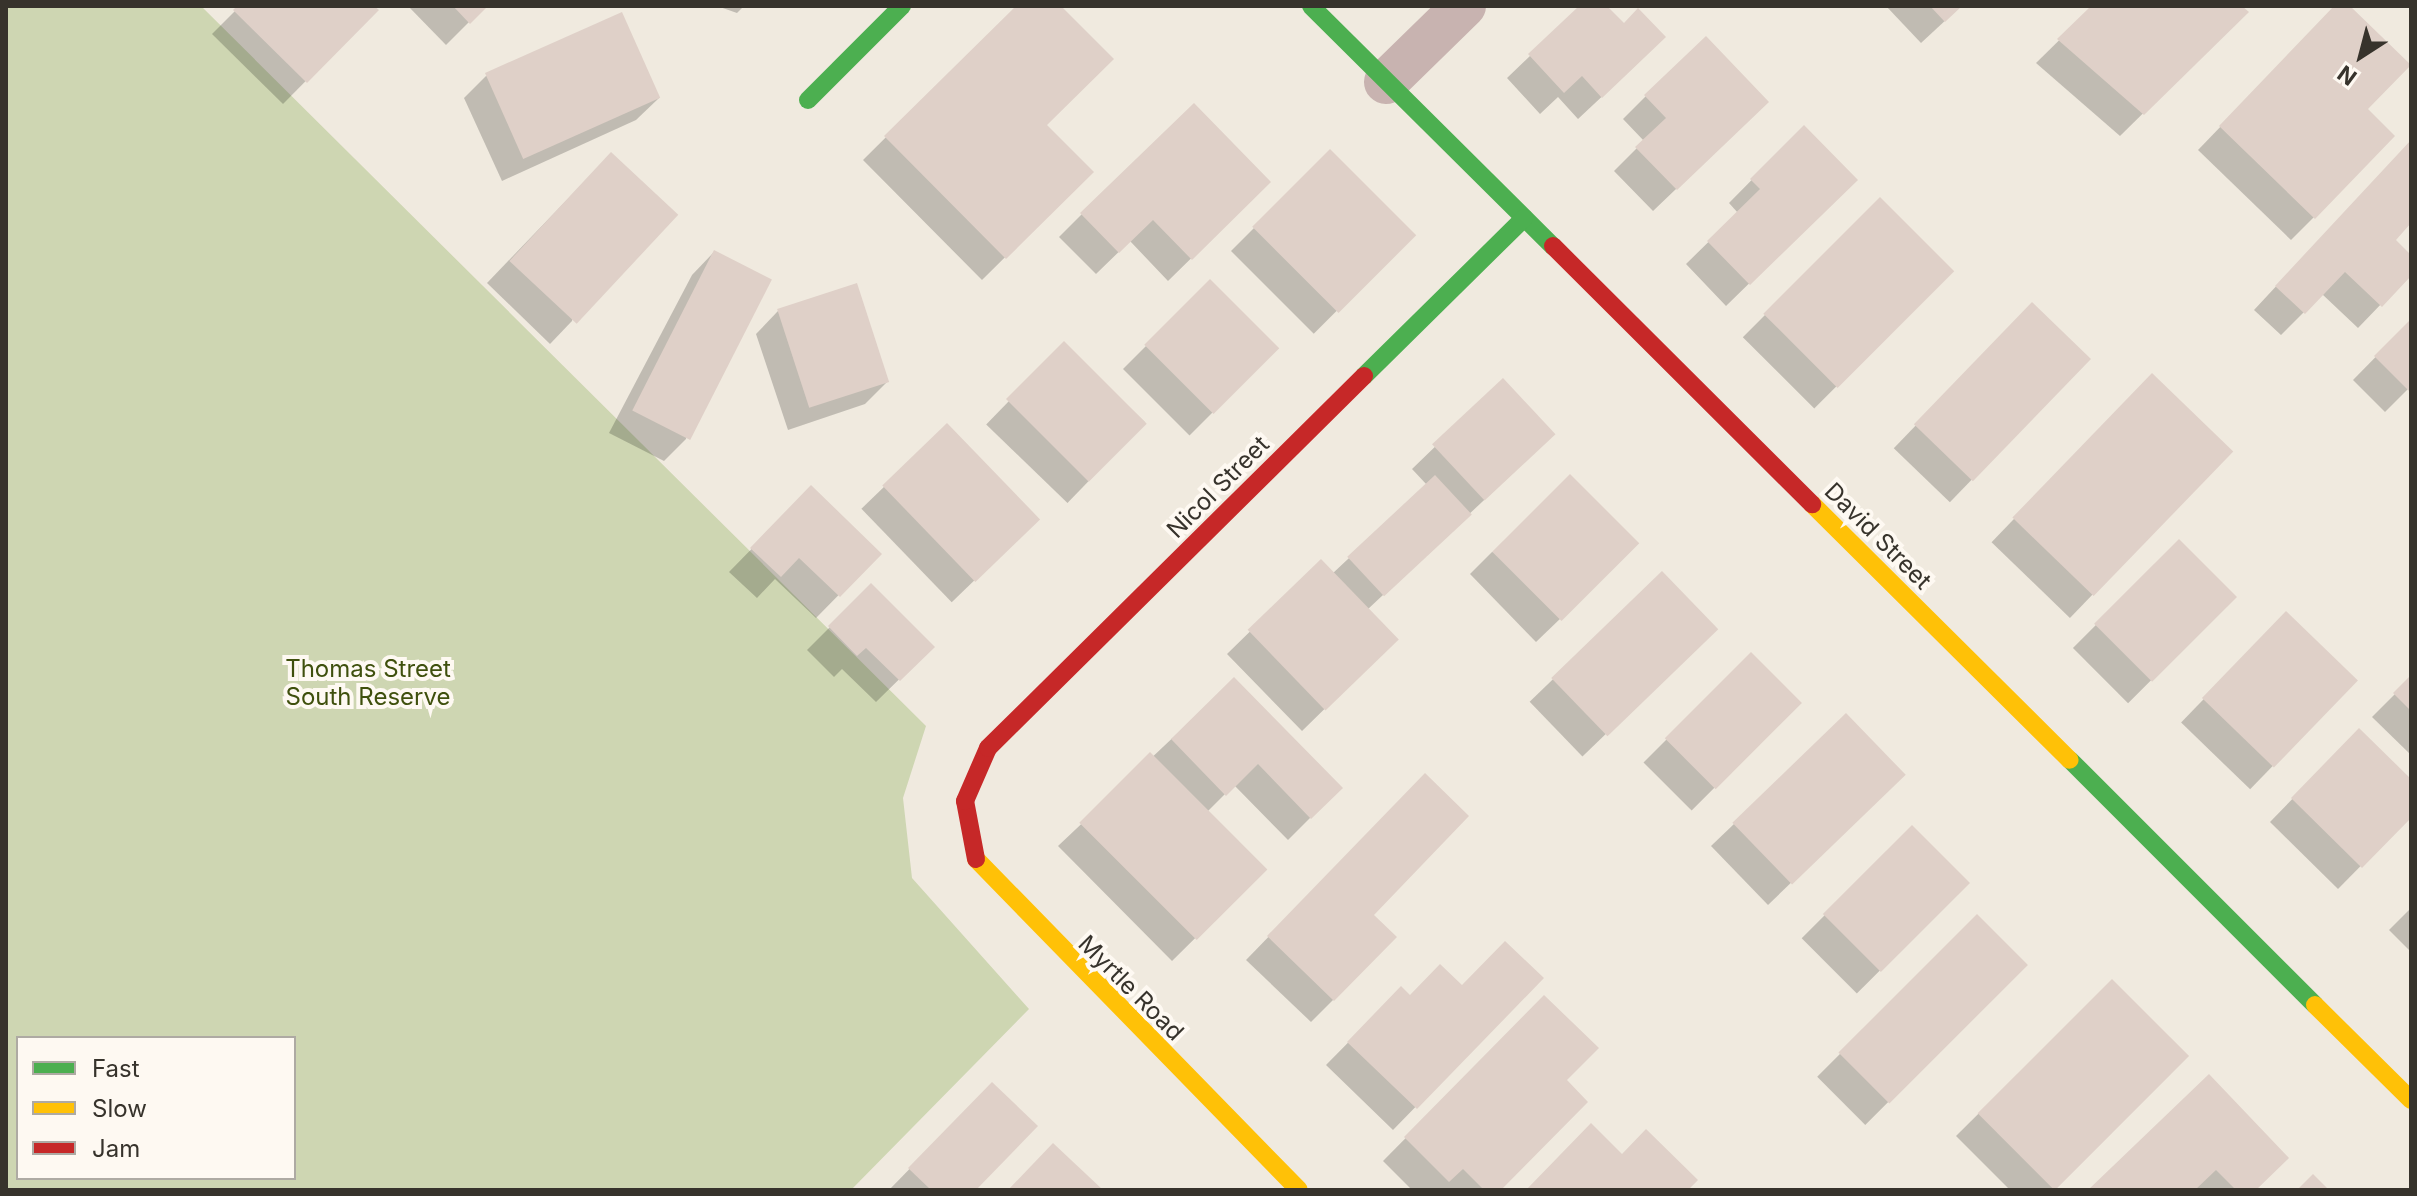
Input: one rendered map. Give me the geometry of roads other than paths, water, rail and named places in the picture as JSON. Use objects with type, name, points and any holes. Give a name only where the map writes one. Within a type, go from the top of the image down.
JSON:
[{"type":"street","points":[[808,100],[902,6]]},
{"type":"street","name":"David Street","points":[[1311,6],[2411,1100]]},
{"type":"street","points":[[1386,82],[1464,6]]},
{"type":"street","name":"Nicol Street","points":[[965,801],[988,748],[1524,218]]},
{"type":"street","name":"Myrtle Road","points":[[965,801],[966,835],[981,872],[1299,1190]]},
{"type":"park label","name":"Thomas Street South Reserve","points":[[368,683]]}]
